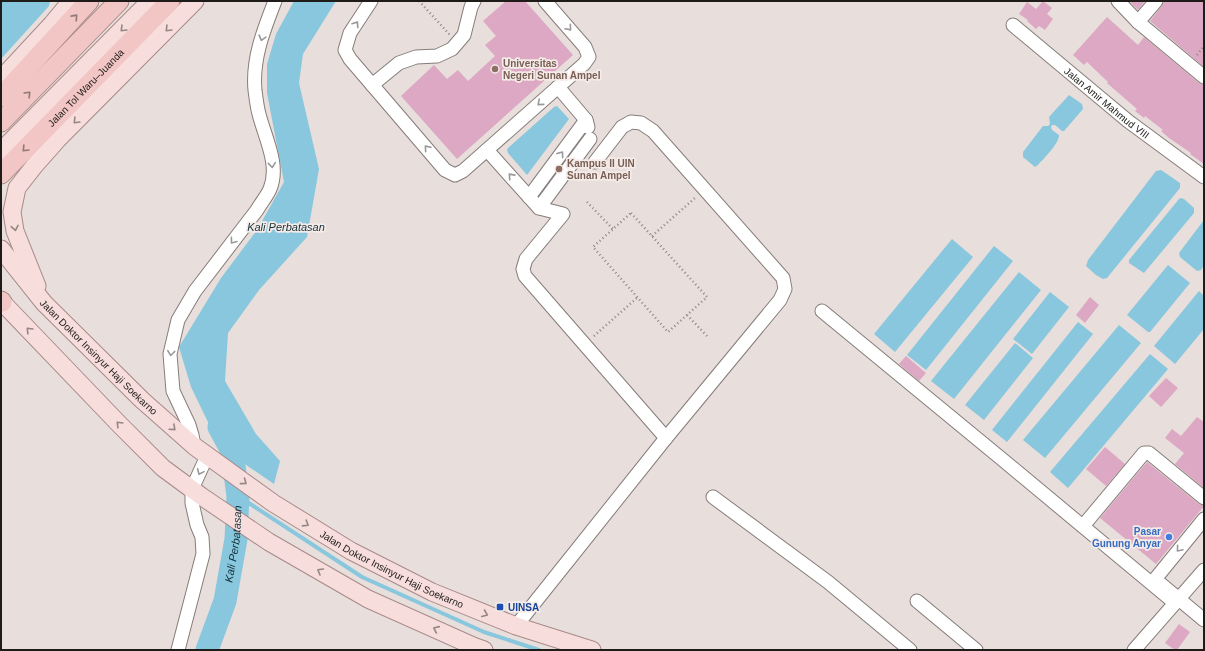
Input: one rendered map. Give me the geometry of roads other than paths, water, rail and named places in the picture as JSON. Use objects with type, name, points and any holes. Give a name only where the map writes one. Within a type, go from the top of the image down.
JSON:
[{"type":"highway","points":[[1,97],[89,1]]},
{"type":"highway","points":[[1,122],[119,1]]},
{"type":"highway","name":"Jalan Tol Waru–Juanda","points":[[1,174],[170,1]]},
{"type":"main road","points":[[1,79],[52,24],[71,1]]},
{"type":"main road","points":[[1,151],[150,1]]},
{"type":"main road","points":[[44,303],[15,231],[12,212],[17,188],[35,165],[58,140],[195,1]]},
{"type":"main road","name":"Jalan Doktor Insinyur Haji Soekarno","points":[[1,249],[44,303],[142,400],[205,454],[273,503],[351,551],[432,592],[516,626],[592,650]]},
{"type":"main road","points":[[1,275],[6,272],[20,274]]},
{"type":"main road","points":[[1,301],[118,424],[164,468],[197,492],[269,542],[368,598],[484,650]]},
{"type":"street","points":[[178,650],[203,554],[202,537],[197,525],[192,503],[197,492],[205,454],[192,435],[189,425],[173,391],[170,354],[178,320],[195,290],[257,210],[271,185],[274,169],[259,113],[255,89],[255,71],[264,28],[275,1]]},
{"type":"street","points":[[371,1],[350,33],[345,50],[350,59],[446,170],[455,175],[463,171],[558,88],[584,64],[589,57],[585,47],[545,1]]},
{"type":"street","points":[[372,85],[398,63],[416,57],[437,56],[452,48],[464,34],[474,1]]},
{"type":"street","points":[[1118,1],[1138,22],[1204,77]]},
{"type":"street","points":[[1138,22],[1156,1]]},
{"type":"street","name":"Jalan Amir Mahmud VIII","points":[[1013,25],[1128,121],[1204,177]]},
{"type":"street","points":[[516,626],[666,438],[780,300],[785,289],[783,278],[653,132],[641,123],[631,122],[622,127],[596,162],[586,120],[558,88]]},
{"type":"street","points":[[529,197],[586,120]]},
{"type":"street","points":[[539,208],[590,139]]},
{"type":"street","points":[[487,150],[539,208],[563,214],[526,259],[523,269],[525,276],[666,438]]},
{"type":"street","points":[[822,311],[1083,526],[1177,601],[1204,620]]},
{"type":"street","points":[[1083,526],[1146,452],[1204,498]]},
{"type":"street","points":[[713,497],[828,582],[910,650]]},
{"type":"street","points":[[1177,601],[1156,580],[1156,578],[1204,519]]},
{"type":"street","points":[[1134,650],[1204,570]]},
{"type":"street","points":[[917,601],[976,650]]},
{"type":"water","points":[[1,1],[50,1],[49,6],[1,59]]},
{"type":"water","name":"Kali Perbatasan","points":[[294,1],[336,1],[303,54],[299,83],[319,169],[307,237],[259,290],[228,333],[225,381],[256,434],[280,461],[274,484],[220,447],[191,387],[179,347],[221,278],[257,230],[284,182],[267,93],[267,64],[276,34]]},
{"type":"water","points":[[1069,95],[1082,104],[1083,109],[1064,131],[1055,125],[1052,125],[1052,130],[1059,135],[1057,142],[1051,151],[1035,167],[1023,157],[1023,152],[1043,126],[1048,126],[1050,124],[1049,117]]},
{"type":"water","points":[[557,106],[569,119],[527,175],[507,150],[554,107]]},
{"type":"water","points":[[1161,170],[1180,183],[1180,188],[1107,278],[1103,279],[1096,275],[1086,266],[1088,260],[1156,171]]},
{"type":"water","points":[[1181,198],[1194,208],[1194,213],[1144,273],[1129,263],[1129,260]]},
{"type":"water","points":[[1204,220],[1204,265],[1201,270],[1197,271],[1180,257],[1179,253]]},
{"type":"water","points":[[952,239],[973,257],[895,352],[874,334]]},
{"type":"water","points":[[994,246],[1013,261],[926,370],[907,355]]},
{"type":"water","points":[[1168,265],[1190,283],[1150,332],[1148,332],[1127,315]]},
{"type":"water","points":[[1019,272],[1041,290],[954,399],[931,381]]},
{"type":"water","points":[[1199,291],[1204,296],[1204,329],[1175,364],[1154,346]]},
{"type":"water","points":[[1050,292],[1069,307],[1032,354],[1013,339]]},
{"type":"water","points":[[1078,322],[1093,334],[1007,442],[992,430]]},
{"type":"water","points":[[1119,325],[1141,343],[1045,458],[1023,440]]},
{"type":"water","points":[[1015,343],[1033,358],[984,420],[965,405]]},
{"type":"water","points":[[1150,354],[1168,369],[1068,488],[1050,472]]},
{"type":"waterway","name":"Kali Perbatasan","points":[[207,650],[225,601],[236,539],[238,496],[232,451],[219,427]]},
{"type":"waterway","points":[[238,496],[362,577],[484,632],[539,650]]},
{"type":"place","name":"Universitas Negeri Sunan Ampel","points":[[495,69]]},
{"type":"place","name":"Kampus II UIN Sunan Ampel","points":[[559,169]]},
{"type":"place","name":"Pasar Gunung Anyar","points":[[1169,537]]},
{"type":"place","name":"UINSA","points":[[500,607]]}]
